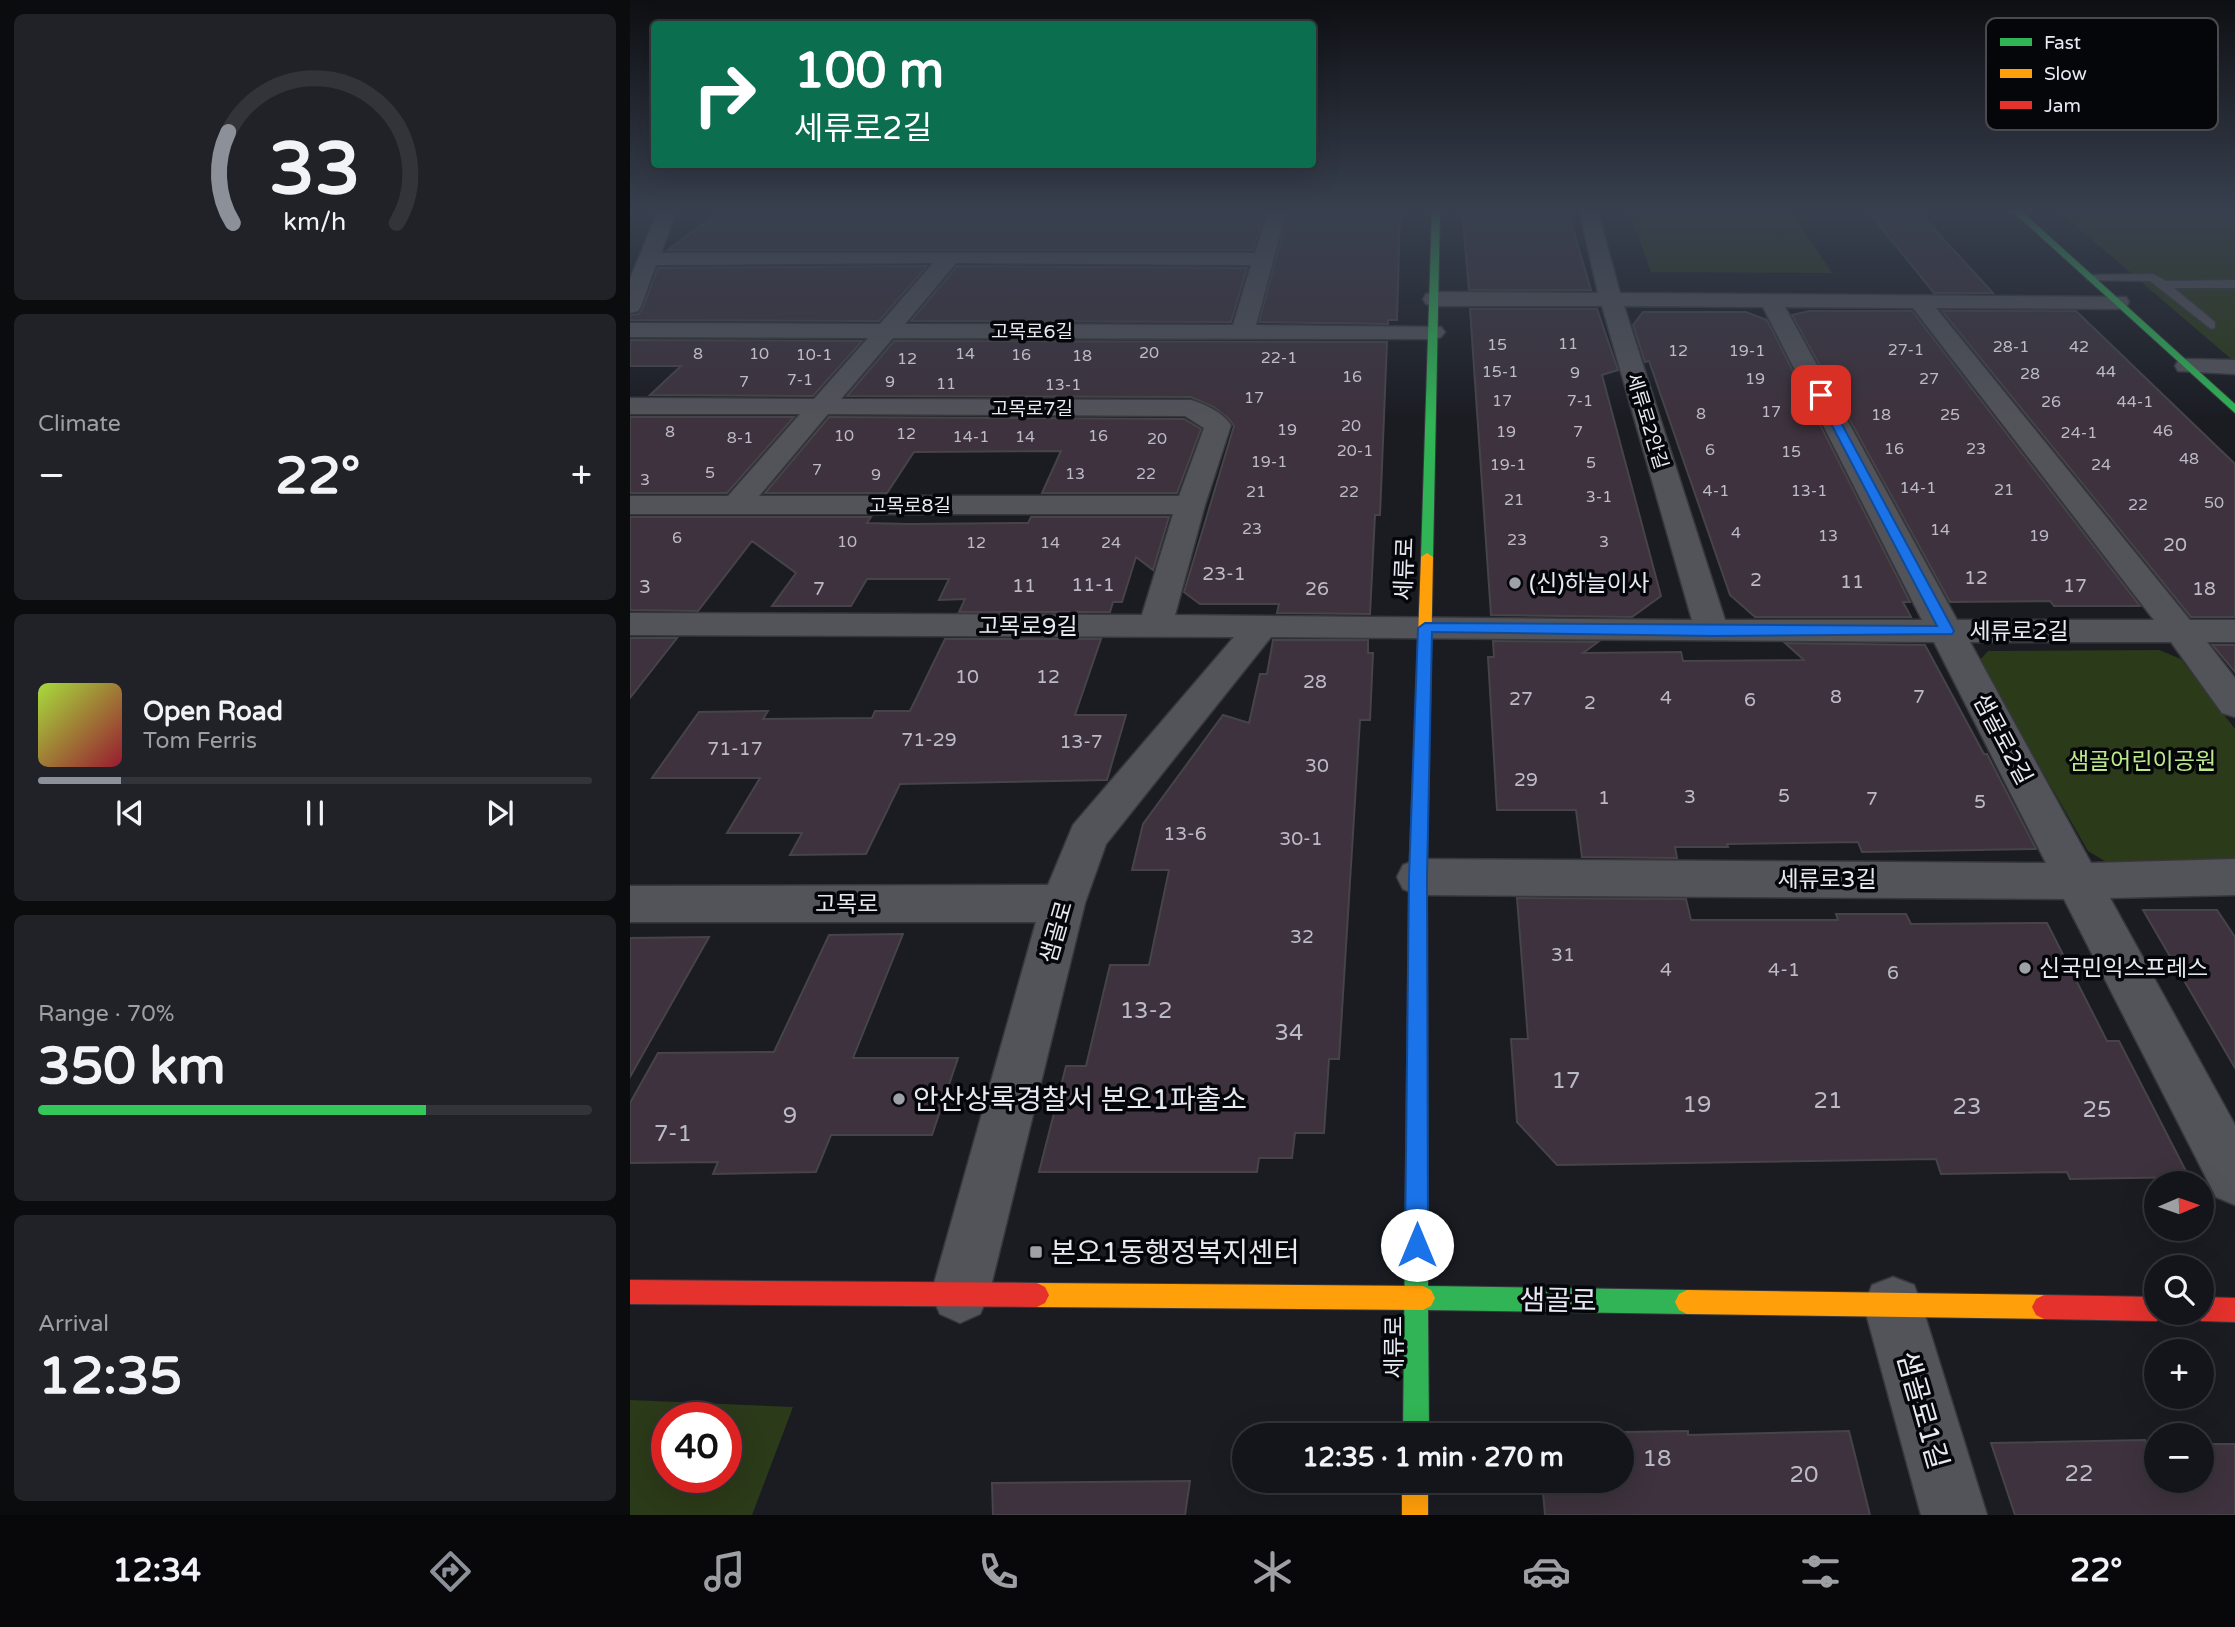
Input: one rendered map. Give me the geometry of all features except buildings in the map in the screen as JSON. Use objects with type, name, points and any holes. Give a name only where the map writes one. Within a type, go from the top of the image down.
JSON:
[{"type":"street","points":[[630,306],[640,280]]},
{"type":"street","points":[[736,505],[930,280]]},
{"type":"street","points":[[1243,331],[1258,280]]},
{"type":"street","name":"세류로","points":[[1416,1423],[1418,877],[1434,280]]},
{"type":"street","name":"세류로2안길","points":[[1606,280],[1712,631]]},
{"type":"street","points":[[2093,280],[2235,410]]},
{"type":"street","points":[[1434,299],[2118,302]]},
{"type":"street","name":"샘골로2길","points":[[1771,301],[2235,1178]]},
{"type":"street","points":[[1919,301],[2235,704]]},
{"type":"street","name":"고목로6길","points":[[630,330],[1433,332]]},
{"type":"street","points":[[2187,366],[2235,367]]},
{"type":"street","name":"고목로7길","points":[[630,407],[1191,408],[1218,425],[1190,505],[1155,626]]},
{"type":"street","name":"고목로8길","points":[[630,505],[1190,505]]},
{"type":"street","name":"고목로9길","points":[[630,624],[1425,628]]},
{"type":"street","name":"샘골로","points":[[960,1294],[1063,904],[1088,837],[1262,626]]},
{"type":"street","name":"세류로2길","points":[[1425,628],[2235,631]]},
{"type":"street","name":"세류로3길","points":[[1418,877],[2077,881],[2235,877]]},
{"type":"street","name":"고목로","points":[[630,904],[1063,904]]},
{"type":"street","name":"샘골로","points":[[630,1292],[1417,1298],[2144,1309]]},
{"type":"street","name":"샘골로1길","points":[[1893,1306],[1954,1515]]},
{"type":"street","points":[[2214,1309],[2235,1310]]},
{"type":"street","points":[[1415,1493],[1415,1515]]},
{"type":"lane","points":[[2156,280],[2211,325]]},
{"type":"lane","points":[[2162,285],[2235,284]]},
{"type":"green space","points":[[2139,280],[2235,280],[2235,359],[2230,358]]},
{"type":"green space","name":"샘골어린이공원","points":[[2159,650],[2181,659],[2235,729],[2235,865],[2113,866],[2088,851],[1979,661],[1988,651]]},
{"type":"green space","points":[[630,1400],[677,1402],[651,1402],[651,1493],[742,1493],[742,1405],[793,1407],[752,1515],[630,1515]]},
{"type":"traffic: fast","points":[[1427,557],[1434,280]]},
{"type":"traffic: fast","points":[[2092,280],[2235,410]]},
{"type":"traffic: fast","points":[[1416,1423],[1417,1149]]},
{"type":"traffic: fast","points":[[1423,1298],[1687,1302]]},
{"type":"traffic: slow","points":[[1417,1149],[1418,877],[1427,557]]},
{"type":"traffic: slow","points":[[1037,1295],[1423,1298]]},
{"type":"traffic: slow","points":[[1687,1302],[2044,1307]]},
{"type":"traffic: slow","points":[[1415,1493],[1415,1515]]},
{"type":"traffic: jam","points":[[630,1292],[1037,1295]]},
{"type":"traffic: jam","points":[[2044,1307],[2144,1309]]},
{"type":"traffic: jam","points":[[2214,1309],[2235,1310]]},
{"type":"place","name":"(신)하늘이사","points":[[1515,583]]},
{"type":"place","name":"신국민익스프레스","points":[[2025,968]]},
{"type":"place","name":"안산상록경찰서 본오1파출소","points":[[899,1099]]},
{"type":"place","name":"본오1동행정복지센터","points":[[1036,1252]]},
{"type":"route","points":[[1417,1245],[1418,877],[1425,628],[1947,631],[1821,395]]}]
